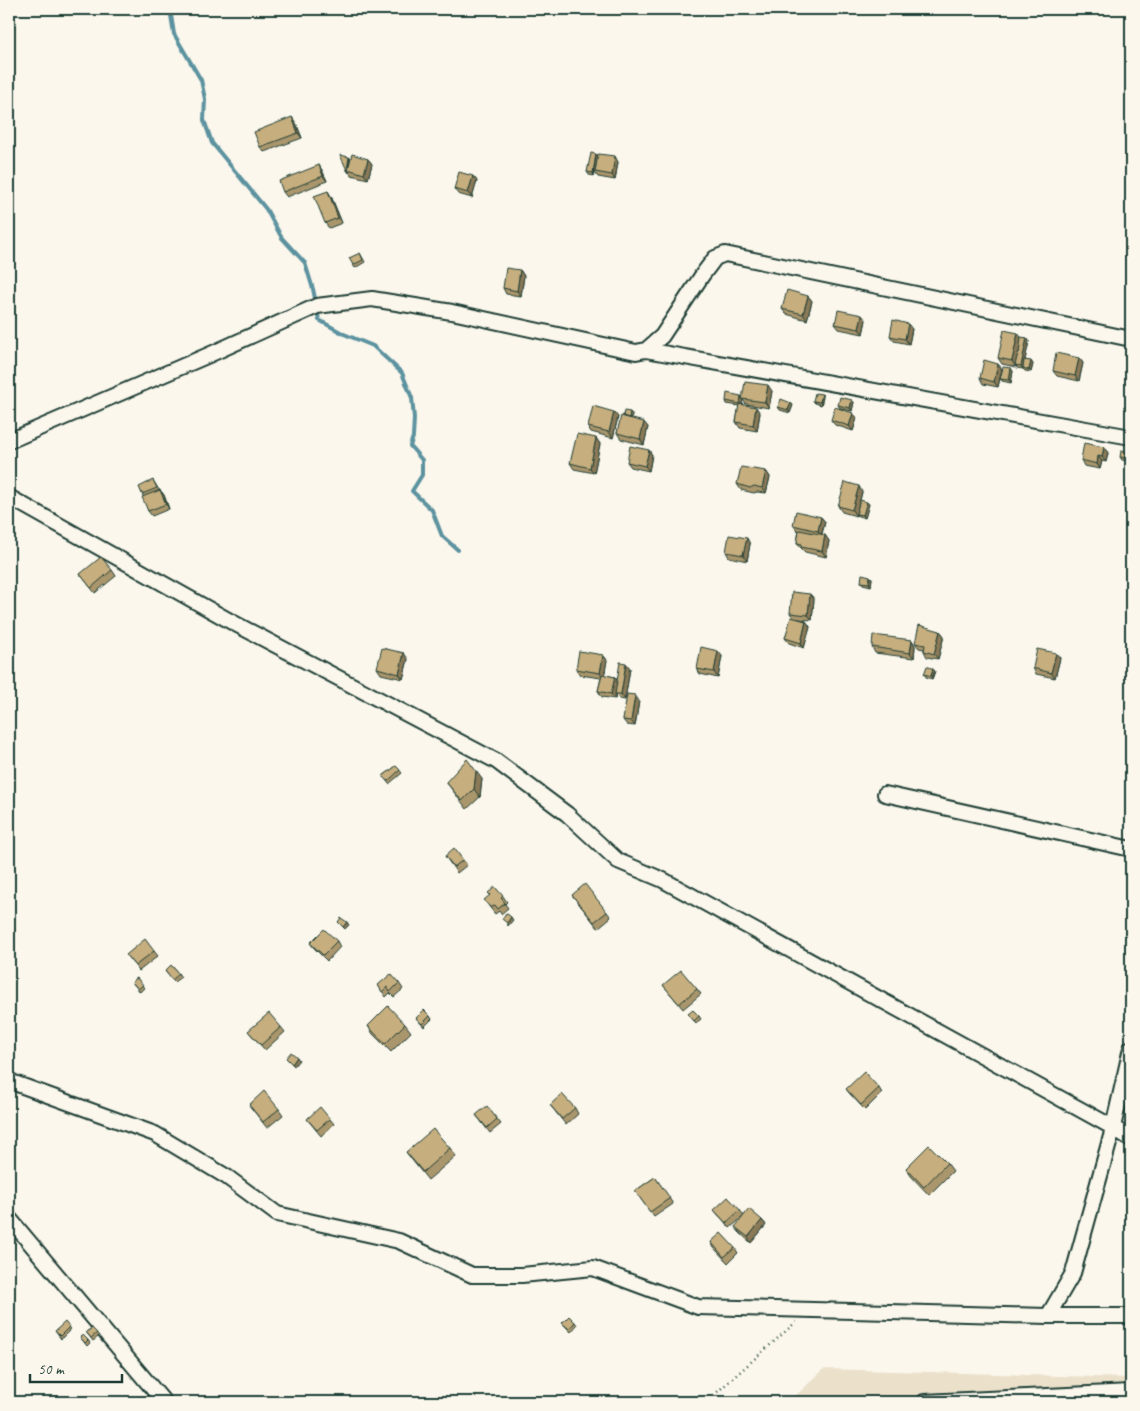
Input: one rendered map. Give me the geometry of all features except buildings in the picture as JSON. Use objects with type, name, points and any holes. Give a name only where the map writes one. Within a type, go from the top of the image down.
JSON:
[{"type":"street","points":[[646,350],[662,336],[715,258],[725,254],[1131,339]]},
{"type":"street","points":[[9,441],[317,306],[372,299],[452,312],[636,352],[646,350],[1131,437]]},
{"type":"street","points":[[9,497],[230,621],[496,761],[567,814],[618,861],[663,880],[1131,1139]]},
{"type":"street","points":[[885,794],[1131,849]]},
{"type":"street","points":[[1048,1316],[1073,1273],[1114,1128],[1131,1048]]},
{"type":"street","points":[[9,1081],[155,1134],[227,1177],[277,1214],[399,1241],[472,1275],[522,1275],[592,1268],[698,1307],[1048,1316],[1131,1316]]},
{"type":"street","points":[[9,1218],[164,1402]]},
{"type":"street","points":[[924,1402],[1131,1392]]},
{"type":"path","points":[[1131,11],[1127,39],[1131,46]]},
{"type":"path","points":[[706,1402],[810,1310]]},
{"type":"shaded area","points":[[824,1369],[1131,1378],[1131,1402],[789,1402]]},
{"type":"waterway","points":[[170,9],[174,34],[201,80],[205,99],[204,120],[212,143],[266,209],[282,238],[305,263],[316,303]]},
{"type":"waterway","points":[[317,310],[319,320],[344,334],[373,346],[402,373],[412,398],[414,418],[413,437],[410,446],[422,460],[422,475],[412,491],[432,510],[442,536],[458,550]]}]
